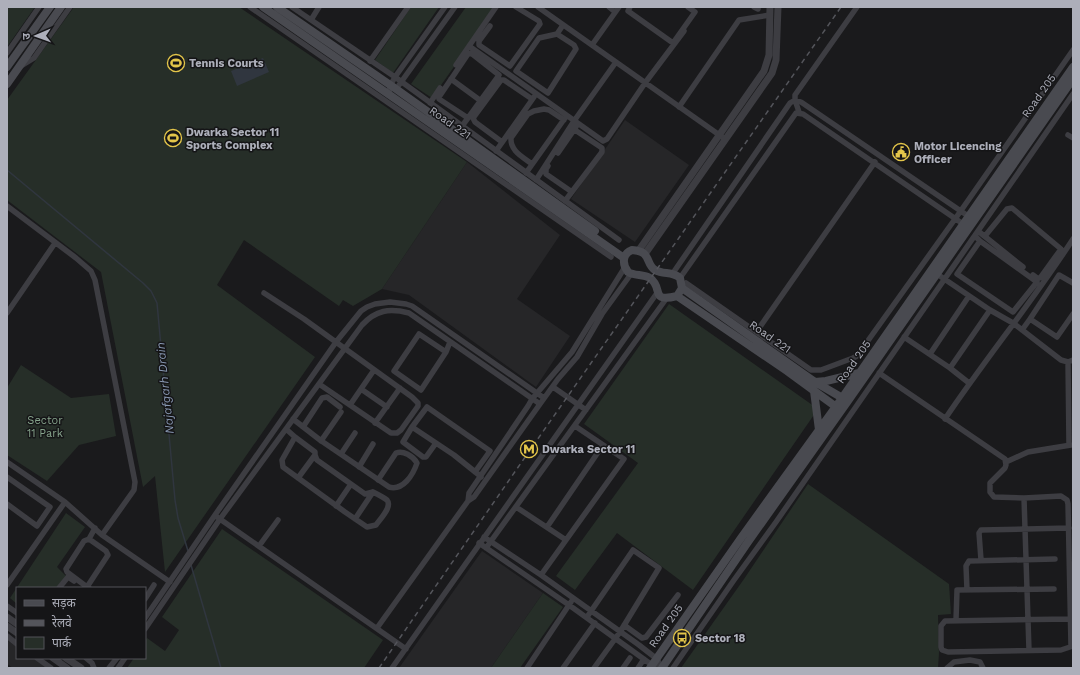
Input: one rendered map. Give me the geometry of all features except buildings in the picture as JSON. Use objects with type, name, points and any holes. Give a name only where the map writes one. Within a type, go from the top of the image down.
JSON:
[{"type":"main road","points":[[7,67],[50,7]]},
{"type":"main road","points":[[7,84],[61,7]]},
{"type":"main road","name":"Road 221","points":[[263,7],[392,90]]},
{"type":"main road","name":"Road 221","points":[[277,7],[625,255]]},
{"type":"main road","name":"Road 205","points":[[662,668],[838,409],[937,274],[969,222],[1073,66]]},
{"type":"main road","name":"Road 205","points":[[845,399],[859,373],[1073,79]]},
{"type":"main road","points":[[632,250],[642,252],[654,269],[680,280],[677,296],[666,299],[663,298],[658,293],[649,277],[631,274],[628,272],[625,267],[625,255],[632,250]]},
{"type":"main road","name":"Road 221","points":[[680,280],[815,382],[845,399]]},
{"type":"main road","name":"Road 221","points":[[677,296],[787,371],[838,409]]},
{"type":"main road","points":[[815,382],[826,381],[859,373]]},
{"type":"main road","points":[[814,391],[819,430]]},
{"type":"main road","name":"Road 205","points":[[653,664],[819,430],[838,409]]},
{"type":"street","points":[[7,53],[40,7]]},
{"type":"street","points":[[19,66],[34,58],[70,7]]},
{"type":"street","points":[[250,7],[611,257]]},
{"type":"street","points":[[292,7],[301,10],[311,20],[395,77],[619,240]]},
{"type":"street","points":[[311,20],[319,7]]},
{"type":"street","points":[[370,61],[408,7]]},
{"type":"street","points":[[392,90],[395,77],[445,7]]},
{"type":"street","points":[[392,90],[401,82],[455,7]]},
{"type":"street","points":[[430,103],[496,7]]},
{"type":"street","points":[[490,26],[479,42],[480,45],[510,66],[540,24],[539,21],[516,7]]},
{"type":"street","points":[[538,7],[722,137]]},
{"type":"street","points":[[592,45],[617,9],[609,7]]},
{"type":"street","points":[[630,7],[628,11],[673,43],[695,12],[688,7]]},
{"type":"street","points":[[642,252],[722,137],[766,66],[768,55],[770,7]]},
{"type":"street","points":[[722,137],[772,73],[775,66],[777,50],[778,7]]},
{"type":"street","points":[[856,7],[795,95],[799,112],[875,162],[955,218],[969,222]]},
{"type":"street","points":[[679,107],[740,20],[770,15]]},
{"type":"street","points":[[557,34],[574,45],[576,49],[548,93],[516,71],[539,38],[557,34],[563,25]]},
{"type":"street","points":[[532,164],[514,150],[511,143],[511,138],[528,114],[539,110],[549,110],[577,122],[601,140],[606,140],[645,83],[684,31]]},
{"type":"street","points":[[469,46],[501,72]]},
{"type":"street","points":[[680,280],[757,331],[812,370],[815,371],[828,368],[857,356],[1073,50]]},
{"type":"street","points":[[468,118],[439,99],[439,95],[468,54],[471,53],[536,93],[566,118]]},
{"type":"street","points":[[536,180],[577,122],[616,62]]},
{"type":"street","points":[[462,126],[501,72]]},
{"type":"street","points":[[451,79],[481,101]]},
{"type":"street","points":[[502,142],[475,122],[473,118],[502,80],[532,99]]},
{"type":"street","points":[[496,151],[536,93]]},
{"type":"street","points":[[672,668],[945,280],[1073,94]]},
{"type":"street","points":[[795,100],[801,102],[960,212],[969,222]]},
{"type":"street","points":[[680,280],[790,103],[795,100]]},
{"type":"street","points":[[680,280],[794,114],[799,112]]},
{"type":"street","points":[[526,173],[566,118]]},
{"type":"street","points":[[572,192],[545,172],[575,130],[577,122]]},
{"type":"street","points":[[565,201],[602,152],[602,148],[575,130]]},
{"type":"street","points":[[757,331],[875,162]]},
{"type":"street","points":[[7,206],[91,271],[96,280],[135,482],[134,490],[102,535]]},
{"type":"street","points":[[975,236],[983,238],[1039,278],[1060,248],[1012,208],[1008,209],[983,238],[957,274],[1012,312],[1037,282],[983,238],[978,231]]},
{"type":"street","points":[[944,419],[1053,270],[1073,239]]},
{"type":"street","points":[[7,313],[55,243]]},
{"type":"street","points":[[468,501],[469,493],[536,393],[572,352],[625,267]]},
{"type":"street","points":[[377,628],[468,501],[474,497],[544,398],[577,357],[602,314],[631,274]]},
{"type":"street","points":[[937,274],[990,310],[1013,323],[1061,360],[1070,361],[1071,445],[1028,452],[1006,462]]},
{"type":"street","points":[[1022,330],[1059,275],[1073,283]]},
{"type":"street","points":[[264,293],[304,319],[400,388],[412,397],[418,403],[418,406],[397,434],[391,433],[319,384]]},
{"type":"street","points":[[392,668],[479,543],[658,293]]},
{"type":"street","points":[[930,354],[969,296]]},
{"type":"street","points":[[486,548],[666,299]]},
{"type":"street","points":[[146,617],[336,342],[361,311],[367,307],[375,304],[390,302],[412,306],[544,398]]},
{"type":"street","points":[[146,628],[220,519],[344,348],[370,316],[389,310],[399,310],[409,313],[540,404]]},
{"type":"street","points":[[950,368],[990,310]]},
{"type":"street","points":[[1030,319],[1057,338],[1073,314]]},
{"type":"street","points":[[446,352],[419,334],[394,371],[422,390],[446,352],[450,342]]},
{"type":"street","points":[[904,337],[950,368],[969,383]]},
{"type":"street","points":[[350,405],[374,370]]},
{"type":"street","points":[[879,373],[944,419],[1005,459],[1005,468],[990,483],[990,492],[994,497],[1024,498],[1061,496],[1073,502]]},
{"type":"street","points":[[553,387],[586,410]]},
{"type":"street","points":[[375,423],[400,388]]},
{"type":"street","points":[[360,389],[387,407]]},
{"type":"street","points":[[303,427],[322,398],[327,397],[341,409],[321,441]]},
{"type":"street","points":[[845,399],[856,406]]},
{"type":"street","points":[[436,443],[426,457],[423,457],[403,442],[427,407],[490,451],[475,472]]},
{"type":"street","points":[[293,419],[321,441],[341,454],[359,467],[378,480],[389,487],[400,487],[407,482],[417,463],[402,451],[399,451],[396,453],[378,480]]},
{"type":"street","points":[[541,575],[624,459],[574,426]]},
{"type":"street","points":[[412,427],[481,476]]},
{"type":"street","points":[[286,429],[315,452],[317,460],[365,494],[373,492],[387,500],[389,504],[388,508],[376,525],[367,527],[283,467],[282,460],[295,437]]},
{"type":"street","points":[[341,454],[355,433]]},
{"type":"street","points":[[359,467],[374,444]]},
{"type":"street","points":[[547,527],[603,445]]},
{"type":"street","points":[[298,478],[315,455]]},
{"type":"street","points":[[7,462],[65,502],[102,535],[170,582]]},
{"type":"street","points":[[7,477],[57,513]]},
{"type":"street","points":[[336,506],[351,484]]},
{"type":"street","points":[[355,519],[373,492]]},
{"type":"street","points":[[1024,498],[1029,650]]},
{"type":"street","points":[[1067,500],[1071,510],[1069,528],[1072,594],[1072,646],[1061,650],[945,651],[941,647],[941,626],[945,621],[1071,619]]},
{"type":"street","points":[[7,585],[65,502]]},
{"type":"street","points":[[7,504],[38,526],[50,507]]},
{"type":"street","points":[[516,507],[566,540]]},
{"type":"street","points":[[215,516],[406,649]]},
{"type":"street","points":[[259,546],[278,520]]},
{"type":"street","points":[[85,587],[67,572],[66,569],[84,541],[88,539],[95,528]]},
{"type":"street","points":[[981,560],[979,533],[981,530],[1069,528]]},
{"type":"street","points":[[484,537],[639,644],[653,664]]},
{"type":"street","points":[[87,587],[108,555],[106,551],[88,539]]},
{"type":"street","points":[[479,543],[570,605],[644,659],[662,668]]},
{"type":"street","points":[[587,617],[633,550],[659,568],[620,632],[594,668]]},
{"type":"street","points":[[967,590],[966,564],[971,560],[1055,559]]},
{"type":"street","points":[[60,587],[68,577],[84,587]]},
{"type":"street","points":[[146,597],[154,585]]},
{"type":"street","points":[[956,620],[956,592],[958,590],[1054,589]]},
{"type":"street","points":[[624,625],[642,638],[646,637],[678,595]]},
{"type":"street","points":[[527,668],[574,599]]},
{"type":"street","points":[[7,606],[16,612]]},
{"type":"street","points":[[7,617],[16,623]]},
{"type":"street","points":[[563,668],[595,623]]},
{"type":"street","points":[[7,626],[16,632]]},
{"type":"street","points":[[7,636],[16,643]]},
{"type":"street","points":[[623,668],[630,658]]},
{"type":"street","points":[[38,659],[51,668]]},
{"type":"street","points":[[54,659],[67,668]]},
{"type":"street","points":[[67,659],[80,668]]},
{"type":"street","points":[[87,659],[92,663],[94,668]]},
{"type":"street","points":[[110,668],[116,659]]},
{"type":"street","points":[[118,668],[124,659]]},
{"type":"street","points":[[638,668],[644,659]]},
{"type":"street","points":[[947,668],[954,662],[970,660],[980,662],[982,668]]},
{"type":"shaded area","points":[[263,58],[269,72],[237,86],[231,71]]},
{"type":"shaded area","points":[[625,120],[689,165],[635,242],[571,199]]},
{"type":"shaded area","points":[[467,162],[560,235],[517,299],[570,336],[536,387],[409,295],[382,289]]},
{"type":"shaded area","points":[[482,551],[543,593],[491,668],[399,668]]},
{"type":"shaded area","points":[[7,640],[16,646],[16,659],[34,659],[47,668],[13,668],[7,664]]},
{"type":"green space","points":[[7,7],[35,7],[7,47]]},
{"type":"green space","points":[[74,7],[239,7],[467,162],[382,289],[353,306],[343,300],[339,306],[244,240],[217,285],[315,357],[165,572],[155,476],[143,487],[101,272],[7,200],[7,100]]},
{"type":"green space","points":[[411,7],[439,7],[393,73],[375,60]]},
{"type":"green space","points":[[466,7],[496,7],[432,98],[411,84]]},
{"type":"green space","points":[[669,304],[818,409],[693,590],[617,533],[575,590],[556,576],[638,463],[584,424]]},
{"type":"green space","name":"Sector 11 Park","points":[[21,365],[71,398],[109,394],[116,436],[79,445],[47,481],[7,455],[7,388]]},
{"type":"green space","points":[[808,484],[949,584],[951,614],[938,615],[938,668],[681,668],[744,579]]},
{"type":"green space","points":[[66,513],[85,527],[57,567],[66,576],[59,587],[17,587]]},
{"type":"green space","points":[[222,529],[383,640],[364,668],[127,668],[133,659],[146,659],[147,638],[165,651],[179,630],[162,617]]},
{"type":"green space","points":[[16,589],[16,603],[10,598]]},
{"type":"green space","points":[[543,593],[563,607],[520,668],[491,668]]},
{"type":"waterway","name":"Najafgarh Drain","points":[[7,170],[143,283],[151,291],[157,303],[175,500],[178,518],[188,551]]},
{"type":"waterway","name":"Najafgarh Drain","points":[[191,565],[221,668]]},
{"type":"railway","points":[[379,668],[841,7]]},
{"type":"place","name":"Tennis Courts","points":[[176,63]]},
{"type":"place","name":"Dwarka Sector 11 Sports Complex","points":[[173,138]]},
{"type":"place","name":"Motor Licencing Officer","points":[[901,152]]},
{"type":"place","name":"Dwarka Sector 11","points":[[529,449]]},
{"type":"place","name":"Sector 18","points":[[682,638]]}]
